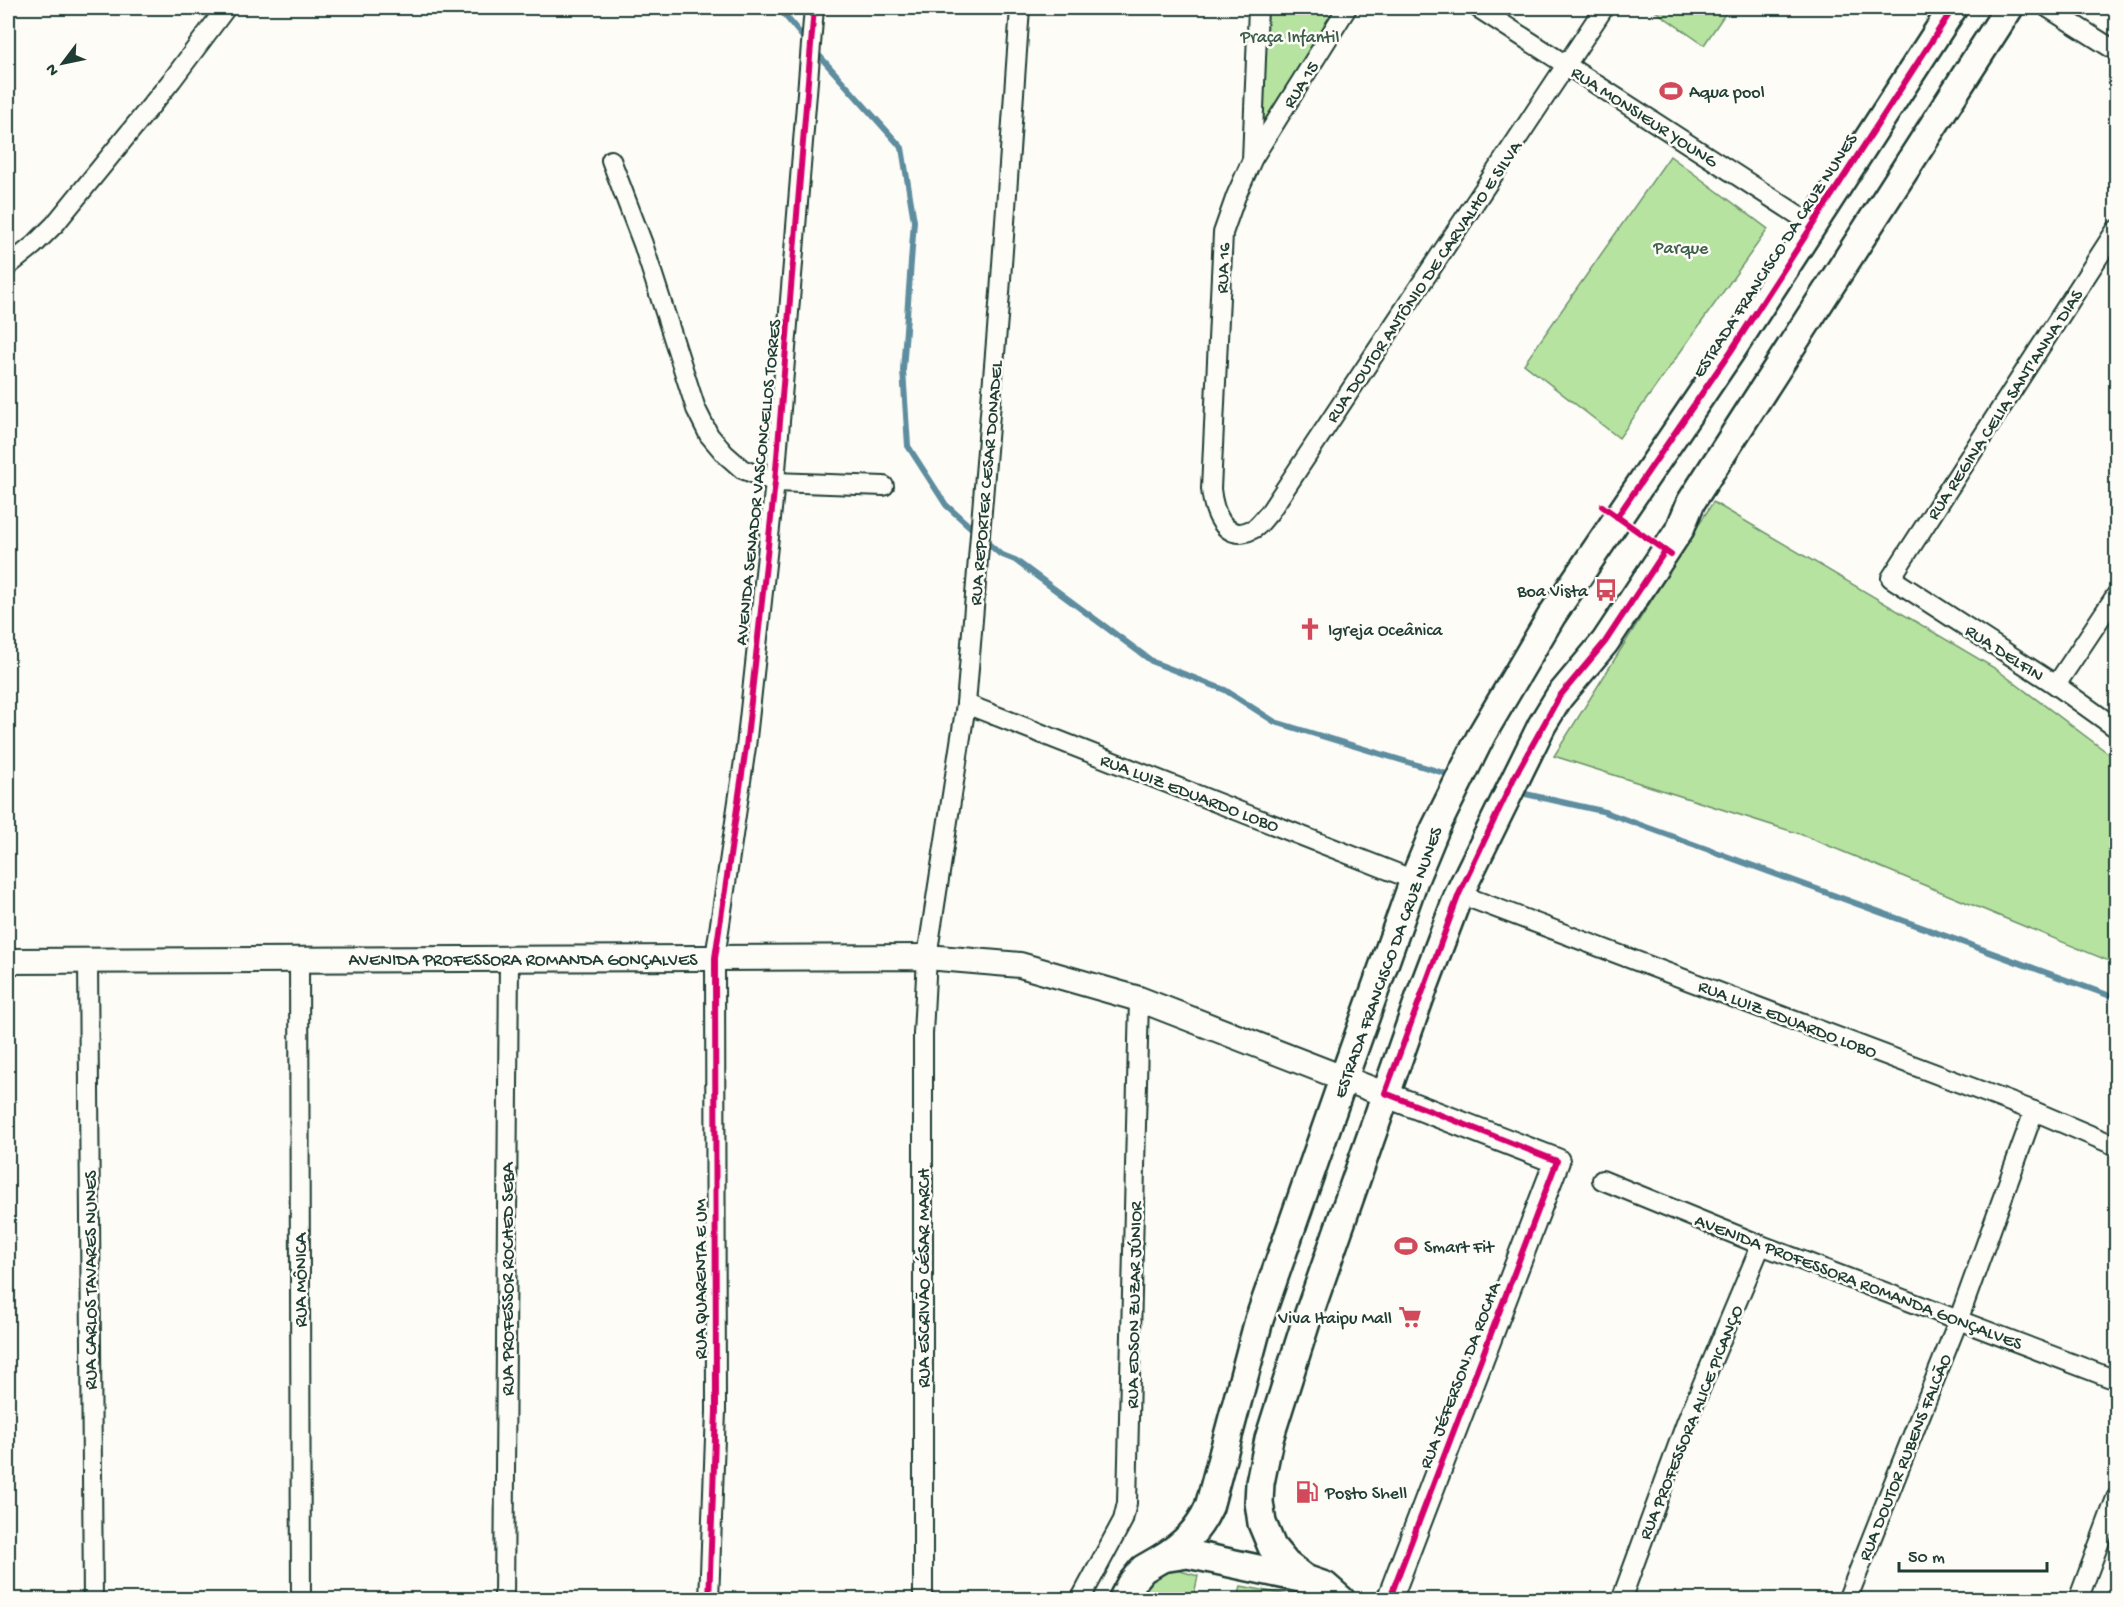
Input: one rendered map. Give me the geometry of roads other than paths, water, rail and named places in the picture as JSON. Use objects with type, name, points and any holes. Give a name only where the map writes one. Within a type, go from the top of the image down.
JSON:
[{"type":"main road","name":"ESTRADA FRANCISCO DA CRUZ NUNES","points":[[1122,1599],[1143,1569],[1187,1541],[1200,1526],[1209,1507],[1259,1320],[1414,880],[1435,829],[1504,692],[1559,605],[1731,351],[1953,8]]},
{"type":"main road","points":[[1305,1579],[1286,1564],[1272,1547],[1262,1522],[1259,1502],[1260,1483],[1269,1439],[1306,1322],[1385,1093],[1459,894],[1542,725],[1559,698],[1605,642],[1680,529],[1691,502],[2009,8]]},
{"type":"main road","points":[[1162,1558],[1188,1554],[1305,1579],[1324,1586],[1341,1599]]},
{"type":"street","points":[[8,266],[55,224],[172,80],[226,8]]},
{"type":"street","name":"AVENIDA SENADOR VASCONCELLOS TORRES","points":[[715,958],[746,747],[775,482],[814,8]]},
{"type":"street","name":"RUA REPORTER CESAR DONADEL","points":[[927,957],[966,705],[1020,8]]},
{"type":"street","name":"RUA 16","points":[[1227,528],[1216,517],[1211,489],[1223,233],[1252,160],[1258,8]]},
{"type":"street","name":"RUA 15","points":[[1252,160],[1347,8]]},
{"type":"street","name":"RUA MONSIEUR YOUNG","points":[[1478,8],[1812,224]]},
{"type":"street","name":"RUA DOUTOR ANTÔNIO DE CARVALHO E SILVA","points":[[1227,528],[1239,532],[1251,530],[1269,513],[1604,8]]},
{"type":"street","points":[[2048,8],[2116,51]]},
{"type":"street","points":[[611,160],[643,244],[696,409],[709,435],[742,469],[775,482],[884,486]]},
{"type":"street","name":"RUA REGINA CELIA SANT'ANNA DIAS","points":[[1891,578],[2116,230]]},
{"type":"street","name":"RUA DELFIN","points":[[1891,578],[2056,685],[2116,728]]},
{"type":"street","points":[[2056,685],[2116,595]]},
{"type":"street","name":"RUA LUIZ EDUARDO LOBO","points":[[966,705],[1414,880]]},
{"type":"street","name":"RUA LUIZ EDUARDO LOBO","points":[[1459,894],[2034,1111],[2116,1146]]},
{"type":"street","name":"AVENIDA PROFESSORA ROMANDA GONÇALVES","points":[[8,961],[927,957],[1020,965],[1139,999],[1385,1093]]},
{"type":"street","name":"RUA ESCRIVÃO CÉSAR MARCH","points":[[923,1599],[923,1034],[927,957]]},
{"type":"street","name":"RUA QUARENTA E UM","points":[[709,1599],[716,1411],[715,958]]},
{"type":"street","name":"RUA PROFESSOR ROCHED SEBA","points":[[504,1599],[509,959]]},
{"type":"street","name":"RUA MÔNICA","points":[[298,960],[301,1599]]},
{"type":"street","name":"RUA CARLOS TAVARES NUNES","points":[[88,961],[93,1599]]},
{"type":"street","name":"RUA EDSON ZUZAR JÚNIOR","points":[[1080,1599],[1115,1535],[1127,1503],[1139,999]]},
{"type":"street","name":"RUA JÉFERSON DA ROCHA","points":[[1385,1093],[1557,1161],[1389,1599]]},
{"type":"street","name":"RUA DOUTOR RUBENS FALCÃO","points":[[1847,1599],[1958,1321],[2034,1111]]},
{"type":"street","name":"AVENIDA PROFESSORA ROMANDA GONÇALVES","points":[[1602,1180],[1761,1245],[2116,1380]]},
{"type":"street","name":"RUA PROFESSORA ALICE PICANÇO","points":[[1622,1599],[1686,1423],[1761,1245]]},
{"type":"street","points":[[2078,1599],[2116,1498]]},
{"type":"waterway","points":[[779,8],[807,42]]},
{"type":"waterway","points":[[816,52],[902,148],[914,221],[903,370],[908,446],[946,505],[976,532]]},
{"type":"waterway","points":[[983,539],[1000,554],[1015,560],[1153,662],[1225,690],[1275,722],[1444,773]]},
{"type":"waterway","points":[[1521,793],[1602,811],[2116,998]]},
{"type":"place","name":"Aqua pool","points":[[1671,91]]},
{"type":"place","name":"Boa Vista","points":[[1606,590]]},
{"type":"place","name":"Igreja Oceânica","points":[[1310,629]]},
{"type":"place","name":"Smart Fit","points":[[1406,1246]]},
{"type":"place","name":"Viva Itaipu Mall","points":[[1410,1317]]},
{"type":"place","name":"Posto Shell","points":[[1307,1492]]},
{"type":"park label","name":"Praça Infantil","points":[[1290,36]]},
{"type":"park label","name":"Parque","points":[[1681,247]]}]
